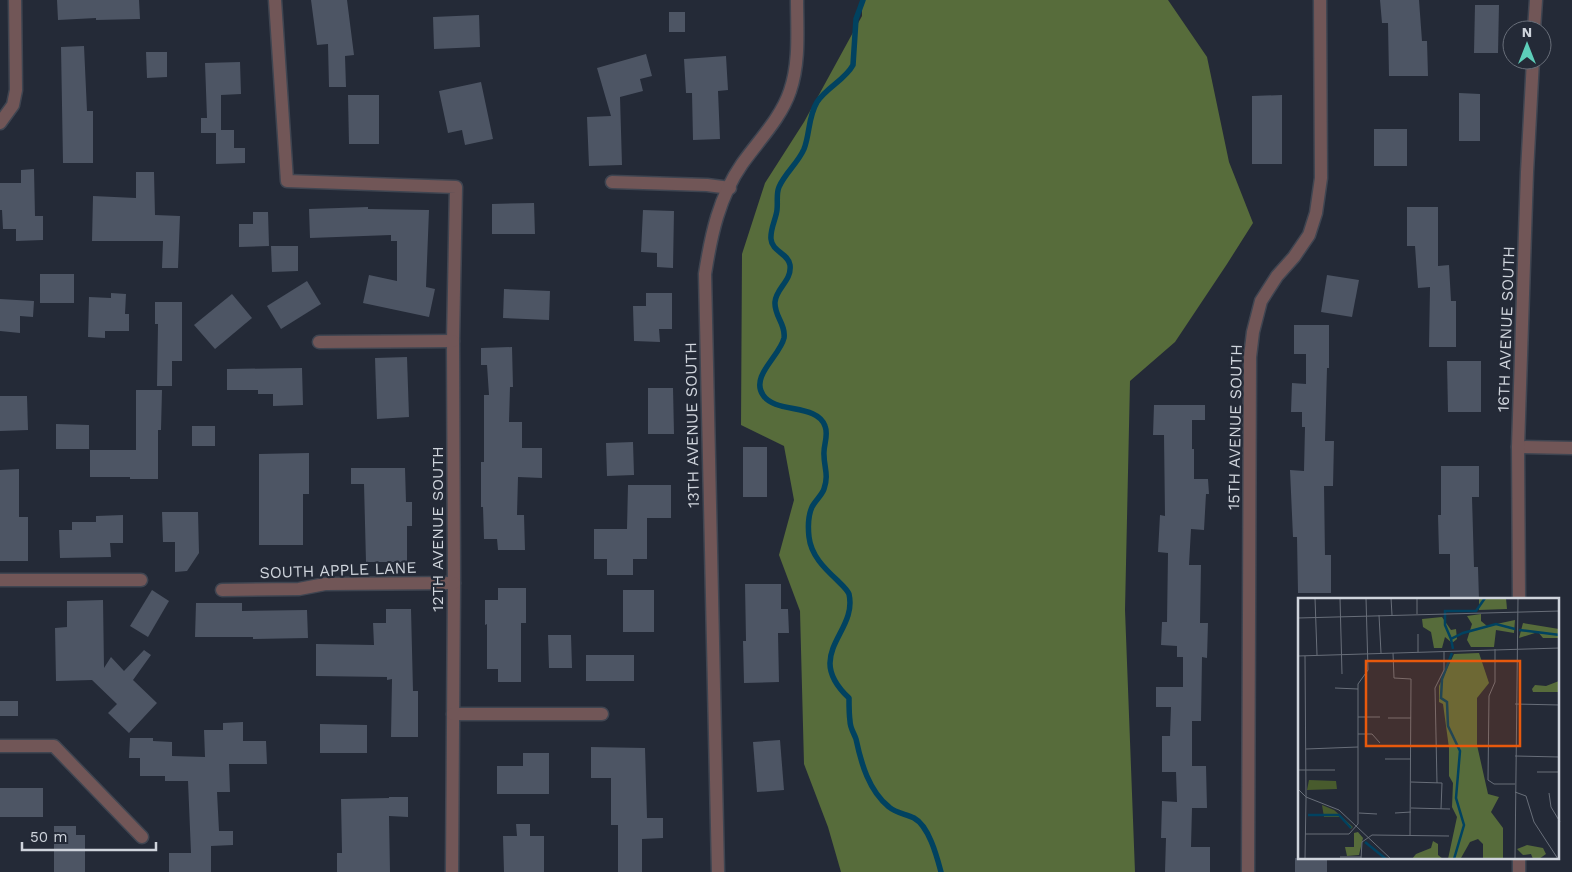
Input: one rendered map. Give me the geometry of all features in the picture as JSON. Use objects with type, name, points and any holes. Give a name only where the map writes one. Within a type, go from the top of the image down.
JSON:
[{"type":"street","points":[[0,123],[13,105],[16,90],[15,0]]},
{"type":"street","name":"12TH AVENUE SOUTH","points":[[275,0],[287,181],[456,187],[453,341],[452,872]]},
{"type":"street","name":"13TH AVENUE SOUTH","points":[[718,872],[705,274],[712,230],[718,212],[742,164],[757,146],[790,91],[798,43],[797,0]]},
{"type":"street","name":"15TH AVENUE SOUTH","points":[[1248,872],[1250,357],[1253,332],[1261,301],[1277,276],[1294,257],[1309,235],[1316,213],[1321,178],[1320,0]]},
{"type":"street","points":[[1535,20],[1536,0]]},
{"type":"street","name":"16TH AVENUE SOUTH","points":[[1519,598],[1518,447],[1533,70]]},
{"type":"street","points":[[612,182],[706,185],[730,188]]},
{"type":"street","points":[[319,342],[453,341]]},
{"type":"street","points":[[1518,447],[1572,448]]},
{"type":"street","points":[[0,580],[141,580]]},
{"type":"street","name":"SOUTH APPLE LANE","points":[[222,590],[300,588],[325,584],[454,583]]},
{"type":"street","points":[[453,714],[602,714]]},
{"type":"street","points":[[0,746],[54,746],[142,837]]},
{"type":"green space","points":[[862,0],[1168,0],[1207,57],[1229,162],[1253,223],[1175,342],[1130,381],[1125,610],[1135,872],[841,872],[828,827],[804,764],[800,611],[779,555],[794,500],[784,446],[741,425],[742,254],[765,183],[804,122],[862,16]]},
{"type":"building","points":[[57,0],[139,0],[140,19],[96,20],[96,18],[58,20]]},
{"type":"building","points":[[311,0],[347,0],[354,55],[345,56],[346,87],[329,87],[328,44],[317,45]]},
{"type":"building","points":[[1380,0],[1419,0],[1422,41],[1427,41],[1428,76],[1389,76],[1388,23],[1382,23]]},
{"type":"building","points":[[1475,5],[1499,5],[1498,53],[1474,53]]},
{"type":"building","points":[[669,12],[685,12],[685,32],[669,32]]},
{"type":"building","points":[[479,15],[480,47],[434,49],[433,17]]},
{"type":"building","points":[[84,46],[87,111],[93,111],[93,163],[63,163],[61,47]]},
{"type":"building","points":[[146,52],[167,52],[167,77],[147,78]]},
{"type":"building","points":[[646,54],[652,76],[640,79],[643,91],[620,97],[622,165],[589,166],[587,117],[611,116],[597,68]]},
{"type":"building","points":[[726,56],[728,90],[718,91],[720,139],[693,140],[692,93],[686,93],[684,59]]},
{"type":"building","points":[[240,62],[241,94],[221,95],[221,130],[234,130],[234,148],[245,148],[245,163],[216,164],[216,133],[201,133],[201,118],[207,118],[205,63]]},
{"type":"building","points":[[481,82],[493,139],[465,145],[462,130],[448,133],[439,91]]},
{"type":"building","points":[[1459,93],[1480,94],[1480,141],[1459,141]]},
{"type":"building","points":[[348,95],[379,95],[379,144],[349,144]]},
{"type":"building","points":[[1282,95],[1282,164],[1252,164],[1252,96]]},
{"type":"building","points":[[1374,129],[1407,129],[1407,166],[1374,166]]},
{"type":"building","points":[[34,169],[35,216],[43,216],[43,240],[16,241],[16,229],[3,229],[2,210],[0,210],[0,183],[21,183],[21,170]]},
{"type":"building","points":[[136,172],[154,172],[155,215],[180,216],[178,268],[162,268],[163,241],[92,241],[93,196],[136,198]]},
{"type":"building","points":[[534,203],[535,234],[492,234],[492,204]]},
{"type":"building","points":[[368,207],[368,209],[429,210],[426,287],[435,289],[429,317],[363,303],[369,275],[397,281],[397,241],[391,241],[391,235],[310,238],[309,209]]},
{"type":"building","points":[[1407,207],[1438,207],[1438,266],[1449,265],[1451,301],[1456,301],[1456,347],[1429,347],[1430,287],[1418,288],[1415,246],[1407,246]]},
{"type":"building","points":[[643,210],[674,211],[673,268],[657,267],[657,253],[641,252]]},
{"type":"building","points":[[253,212],[268,212],[269,246],[239,247],[239,224],[253,224]]},
{"type":"building","points":[[271,246],[298,246],[298,271],[272,272]]},
{"type":"building","points":[[40,274],[74,274],[74,303],[40,303]]},
{"type":"building","points":[[1327,275],[1359,280],[1352,317],[1321,312]]},
{"type":"building","points":[[307,281],[321,304],[281,329],[267,306]]},
{"type":"building","points":[[504,289],[550,291],[549,320],[503,318]]},
{"type":"building","points":[[111,293],[126,294],[125,314],[129,314],[129,331],[105,331],[105,338],[88,337],[89,297],[111,298]]},
{"type":"building","points":[[646,293],[672,293],[672,329],[659,329],[660,342],[634,341],[633,306],[646,306]]},
{"type":"building","points":[[232,294],[252,318],[215,349],[194,325]]},
{"type":"building","points":[[0,299],[34,301],[33,317],[20,316],[20,333],[0,331]]},
{"type":"building","points":[[155,302],[182,302],[182,361],[172,361],[172,386],[157,386],[158,324],[155,324]]},
{"type":"building","points":[[1294,325],[1329,325],[1325,441],[1334,441],[1333,486],[1324,486],[1325,555],[1331,555],[1331,593],[1298,593],[1297,537],[1293,537],[1290,470],[1304,471],[1305,427],[1302,427],[1302,412],[1291,412],[1292,383],[1306,384],[1306,354],[1294,354]]},
{"type":"building","points":[[512,347],[513,387],[510,387],[509,422],[522,422],[522,448],[542,448],[542,478],[518,477],[517,515],[524,515],[525,550],[498,550],[497,539],[484,539],[483,507],[481,507],[481,462],[484,462],[484,395],[489,395],[487,365],[481,365],[481,348]]},
{"type":"building","points":[[407,357],[409,417],[377,419],[375,358]]},
{"type":"building","points":[[1447,361],[1481,361],[1481,412],[1448,412]]},
{"type":"building","points":[[302,368],[303,405],[273,406],[273,394],[258,394],[258,390],[227,390],[227,369]]},
{"type":"building","points":[[648,388],[673,388],[674,434],[648,434]]},
{"type":"building","points":[[136,390],[162,390],[161,430],[158,430],[158,479],[90,477],[90,450],[136,450]]},
{"type":"building","points":[[0,396],[27,396],[28,430],[0,431]]},
{"type":"building","points":[[1154,405],[1205,405],[1205,420],[1192,420],[1192,449],[1194,449],[1194,479],[1208,479],[1209,494],[1206,494],[1204,530],[1191,529],[1189,565],[1201,565],[1200,623],[1208,623],[1207,658],[1202,657],[1201,721],[1192,721],[1192,766],[1206,766],[1207,808],[1192,808],[1191,847],[1210,847],[1210,872],[1165,872],[1166,838],[1161,838],[1162,801],[1177,802],[1176,772],[1162,772],[1162,736],[1170,736],[1171,707],[1156,707],[1156,687],[1183,687],[1183,657],[1177,657],[1177,646],[1161,645],[1162,622],[1167,622],[1168,553],[1158,552],[1160,515],[1165,516],[1164,435],[1153,435]]},
{"type":"building","points":[[56,424],[89,425],[89,449],[56,449]]},
{"type":"building","points":[[192,426],[215,426],[215,446],[192,446]]},
{"type":"building","points":[[633,442],[634,475],[607,476],[606,443]]},
{"type":"building","points":[[743,447],[767,447],[767,497],[743,497]]},
{"type":"building","points":[[309,453],[309,494],[303,494],[303,545],[259,545],[259,454]]},
{"type":"building","points":[[1441,466],[1479,466],[1479,497],[1472,497],[1474,567],[1478,567],[1479,598],[1450,598],[1450,554],[1439,554],[1438,515],[1441,515]]},
{"type":"building","points":[[351,468],[405,468],[406,502],[412,502],[412,526],[407,526],[407,562],[366,562],[364,484],[351,484]]},
{"type":"building","points":[[19,469],[19,517],[28,517],[28,561],[0,561],[0,470]]},
{"type":"building","points":[[628,485],[671,485],[671,518],[647,518],[647,559],[633,559],[633,575],[607,575],[607,559],[594,559],[594,529],[627,529]]},
{"type":"building","points":[[162,512],[198,512],[199,553],[187,571],[175,572],[175,542],[163,542]]},
{"type":"building","points":[[123,515],[123,543],[110,543],[111,557],[60,558],[59,530],[72,530],[72,522],[96,522],[96,516]]},
{"type":"building","points":[[745,584],[781,584],[781,609],[788,609],[789,633],[778,633],[779,682],[744,683],[743,641],[746,641]]},
{"type":"building","points":[[498,588],[526,588],[526,623],[521,623],[521,682],[498,682],[498,669],[487,669],[485,600],[498,600]]},
{"type":"building","points":[[152,590],[169,601],[148,637],[130,626]]},
{"type":"building","points":[[623,590],[654,590],[654,632],[623,632]]},
{"type":"building","points":[[103,600],[104,668],[111,657],[124,671],[144,650],[151,655],[133,680],[157,703],[129,733],[108,713],[117,704],[92,680],[56,681],[55,628],[67,627],[67,601]]},
{"type":"building","points":[[196,603],[242,603],[242,611],[307,610],[308,638],[195,637]]},
{"type":"building","points":[[386,609],[411,609],[413,691],[418,691],[418,737],[391,737],[392,679],[387,680],[387,677],[316,676],[316,644],[374,645],[373,623],[386,623]]},
{"type":"building","points":[[548,635],[571,635],[572,668],[549,668]]},
{"type":"building","points":[[586,655],[634,655],[634,681],[586,681]]},
{"type":"building","points":[[0,701],[18,701],[18,716],[0,716]]},
{"type":"building","points":[[243,722],[243,741],[266,741],[267,764],[229,764],[230,792],[217,792],[219,831],[233,831],[233,845],[211,846],[211,872],[169,872],[169,853],[191,853],[188,781],[165,781],[165,776],[140,776],[140,758],[129,758],[130,738],[153,738],[153,741],[172,742],[172,756],[205,757],[204,730],[223,730],[223,723]]},
{"type":"building","points":[[320,724],[367,725],[367,753],[320,753]]},
{"type":"building","points":[[780,740],[784,790],[757,792],[753,742]]},
{"type":"building","points":[[591,747],[645,748],[647,818],[663,818],[663,838],[642,839],[642,872],[618,872],[618,825],[611,825],[611,778],[591,778]]},
{"type":"building","points":[[523,753],[549,753],[549,794],[497,794],[497,766],[523,766]]},
{"type":"building","points":[[0,788],[43,788],[43,817],[0,817]]},
{"type":"building","points":[[408,797],[408,817],[389,816],[390,872],[337,872],[337,853],[342,853],[341,799]]},
{"type":"building","points":[[516,824],[530,824],[530,836],[544,836],[544,872],[504,872],[503,836],[517,836]]},
{"type":"building","points":[[54,826],[76,826],[76,835],[85,835],[85,872],[54,872]]},
{"type":"building","points":[[1295,858],[1298,858],[1298,860],[1327,860],[1327,872],[1295,872]]},
{"type":"waterway","points":[[863,0],[856,19],[853,65],[817,102],[812,114],[804,149],[778,190],[777,210],[771,239],[774,247],[789,261],[790,265],[789,276],[778,293],[775,302],[784,338],[763,373],[760,388],[763,395],[769,401],[777,405],[814,414],[821,419],[825,426],[824,459],[826,479],[823,491],[811,511],[809,537],[812,550],[819,561],[848,592],[850,608],[831,656],[830,669],[836,682],[849,698],[851,726],[863,767],[871,785],[889,807],[914,818],[924,828],[932,842],[941,872]]}]
